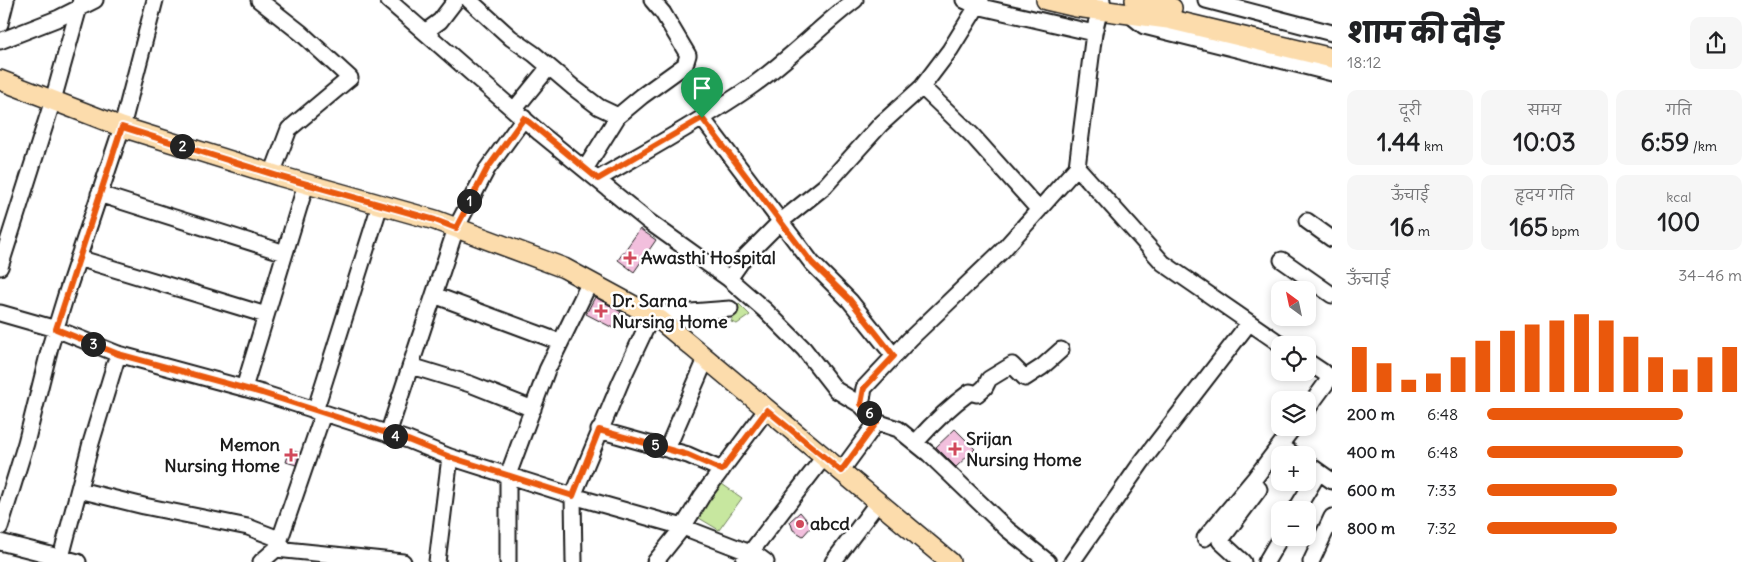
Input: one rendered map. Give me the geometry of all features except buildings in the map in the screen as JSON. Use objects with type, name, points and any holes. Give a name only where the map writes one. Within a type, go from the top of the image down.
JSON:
[{"type":"main road","points":[[1046,0],[1132,7],[1332,45]]},
{"type":"main road","points":[[1168,13],[1332,58]]},
{"type":"main road","points":[[0,80],[122,127],[272,174],[435,220],[564,268],[660,320],[950,562]]},
{"type":"street","points":[[0,24],[6,0]]},
{"type":"street","points":[[0,41],[59,18],[80,4],[95,0]]},
{"type":"street","points":[[0,527],[26,443],[56,329],[122,127],[155,0]]},
{"type":"street","points":[[259,0],[301,33],[350,78],[289,129],[272,174]]},
{"type":"street","points":[[388,0],[519,114],[648,221],[729,279],[766,310],[804,349],[836,390],[861,404],[877,422],[898,429],[973,495],[1007,529],[1048,562]]},
{"type":"street","points":[[425,32],[440,21],[456,0]]},
{"type":"street","points":[[469,0],[511,38],[534,54],[599,107],[618,116]]},
{"type":"street","points":[[585,169],[618,116],[685,64],[688,55],[663,13],[652,0]]},
{"type":"street","points":[[598,179],[702,118],[756,82],[790,56],[826,23],[855,0]]},
{"type":"street","points":[[1206,0],[1332,33]]},
{"type":"street","points":[[729,279],[743,259],[780,222],[825,186],[881,124],[922,88],[950,50],[974,2],[1094,33]]},
{"type":"street","points":[[0,267],[53,100],[80,4]]},
{"type":"street","points":[[861,404],[864,388],[894,356],[1003,250],[1077,167],[1094,33],[1101,5]]},
{"type":"street","points":[[1132,7],[1144,26],[1332,73]]},
{"type":"street","points":[[388,434],[456,228],[487,169],[548,67]]},
{"type":"street","points":[[922,88],[972,135],[1039,210]]},
{"type":"street","points":[[702,118],[812,263],[850,300],[894,356]]},
{"type":"street","points":[[1077,167],[1163,263],[1271,338]]},
{"type":"street","points":[[244,388],[306,184]]},
{"type":"street","points":[[99,194],[285,253]]},
{"type":"street","points":[[261,562],[282,546],[380,205]]},
{"type":"street","points":[[1307,221],[1332,239]]},
{"type":"street","points":[[78,258],[266,315]]},
{"type":"street","points":[[1282,260],[1332,295]]},
{"type":"street","points":[[508,562],[508,475],[547,370],[590,282]]},
{"type":"street","points":[[434,295],[560,342]]},
{"type":"street","points":[[574,562],[573,496],[599,430],[652,316],[730,309]]},
{"type":"street","points":[[0,313],[56,329],[118,354],[244,388],[573,496],[683,527],[746,557],[758,556],[766,562]]},
{"type":"street","points":[[1072,562],[1141,463],[1249,323]]},
{"type":"street","points":[[915,443],[958,400],[970,392],[976,394],[985,388],[989,379],[1012,365],[1025,378],[1042,367],[1061,350]]},
{"type":"street","points":[[61,557],[90,443],[118,354]]},
{"type":"street","points":[[667,449],[706,359]]},
{"type":"street","points":[[411,366],[470,384],[533,409]]},
{"type":"street","points":[[1316,368],[1331,378],[1316,398]]},
{"type":"street","points":[[655,562],[683,527],[702,496],[767,410]]},
{"type":"street","points":[[841,471],[877,422]]},
{"type":"street","points":[[599,430],[688,455],[722,470]]},
{"type":"street","points":[[1205,538],[1287,436]]},
{"type":"street","points":[[437,562],[450,457]]},
{"type":"street","points":[[746,557],[824,457]]},
{"type":"street","points":[[1316,470],[1332,481]]},
{"type":"street","points":[[1243,562],[1220,541],[1271,472]]},
{"type":"street","points":[[79,490],[144,506],[248,527],[274,537],[282,546],[339,558],[402,562]]},
{"type":"street","points":[[833,562],[878,502]]},
{"type":"street","points":[[1314,561],[1332,518]]},
{"type":"street","points":[[0,542],[78,562]]},
{"type":"street","points":[[1266,562],[1275,546]]},
{"type":"green space","points":[[738,303],[750,315],[737,324],[731,322],[733,317],[730,309]]},
{"type":"green space","points":[[719,482],[742,498],[719,530],[694,515]]},
{"type":"place","name":"Awasthi Hospital","points":[[630,258]]},
{"type":"place","name":"Dr. Sarna Nursing Home","points":[[601,311]]},
{"type":"place","name":"Srijan Nursing Home","points":[[955,449]]},
{"type":"place","name":"Memon Nursing Home","points":[[291,455]]},
{"type":"place","name":"abcd","points":[[800,524]]},
{"type":"route","points":[[524,118],[598,179],[702,118],[812,263],[850,300],[894,356],[864,388],[861,404],[877,422],[841,471],[767,410],[722,470],[688,455],[599,430],[573,496],[450,457],[408,440],[262,393],[118,354],[56,329],[84,237],[122,127],[278,176],[435,220],[456,228],[487,169],[524,118]]}]
